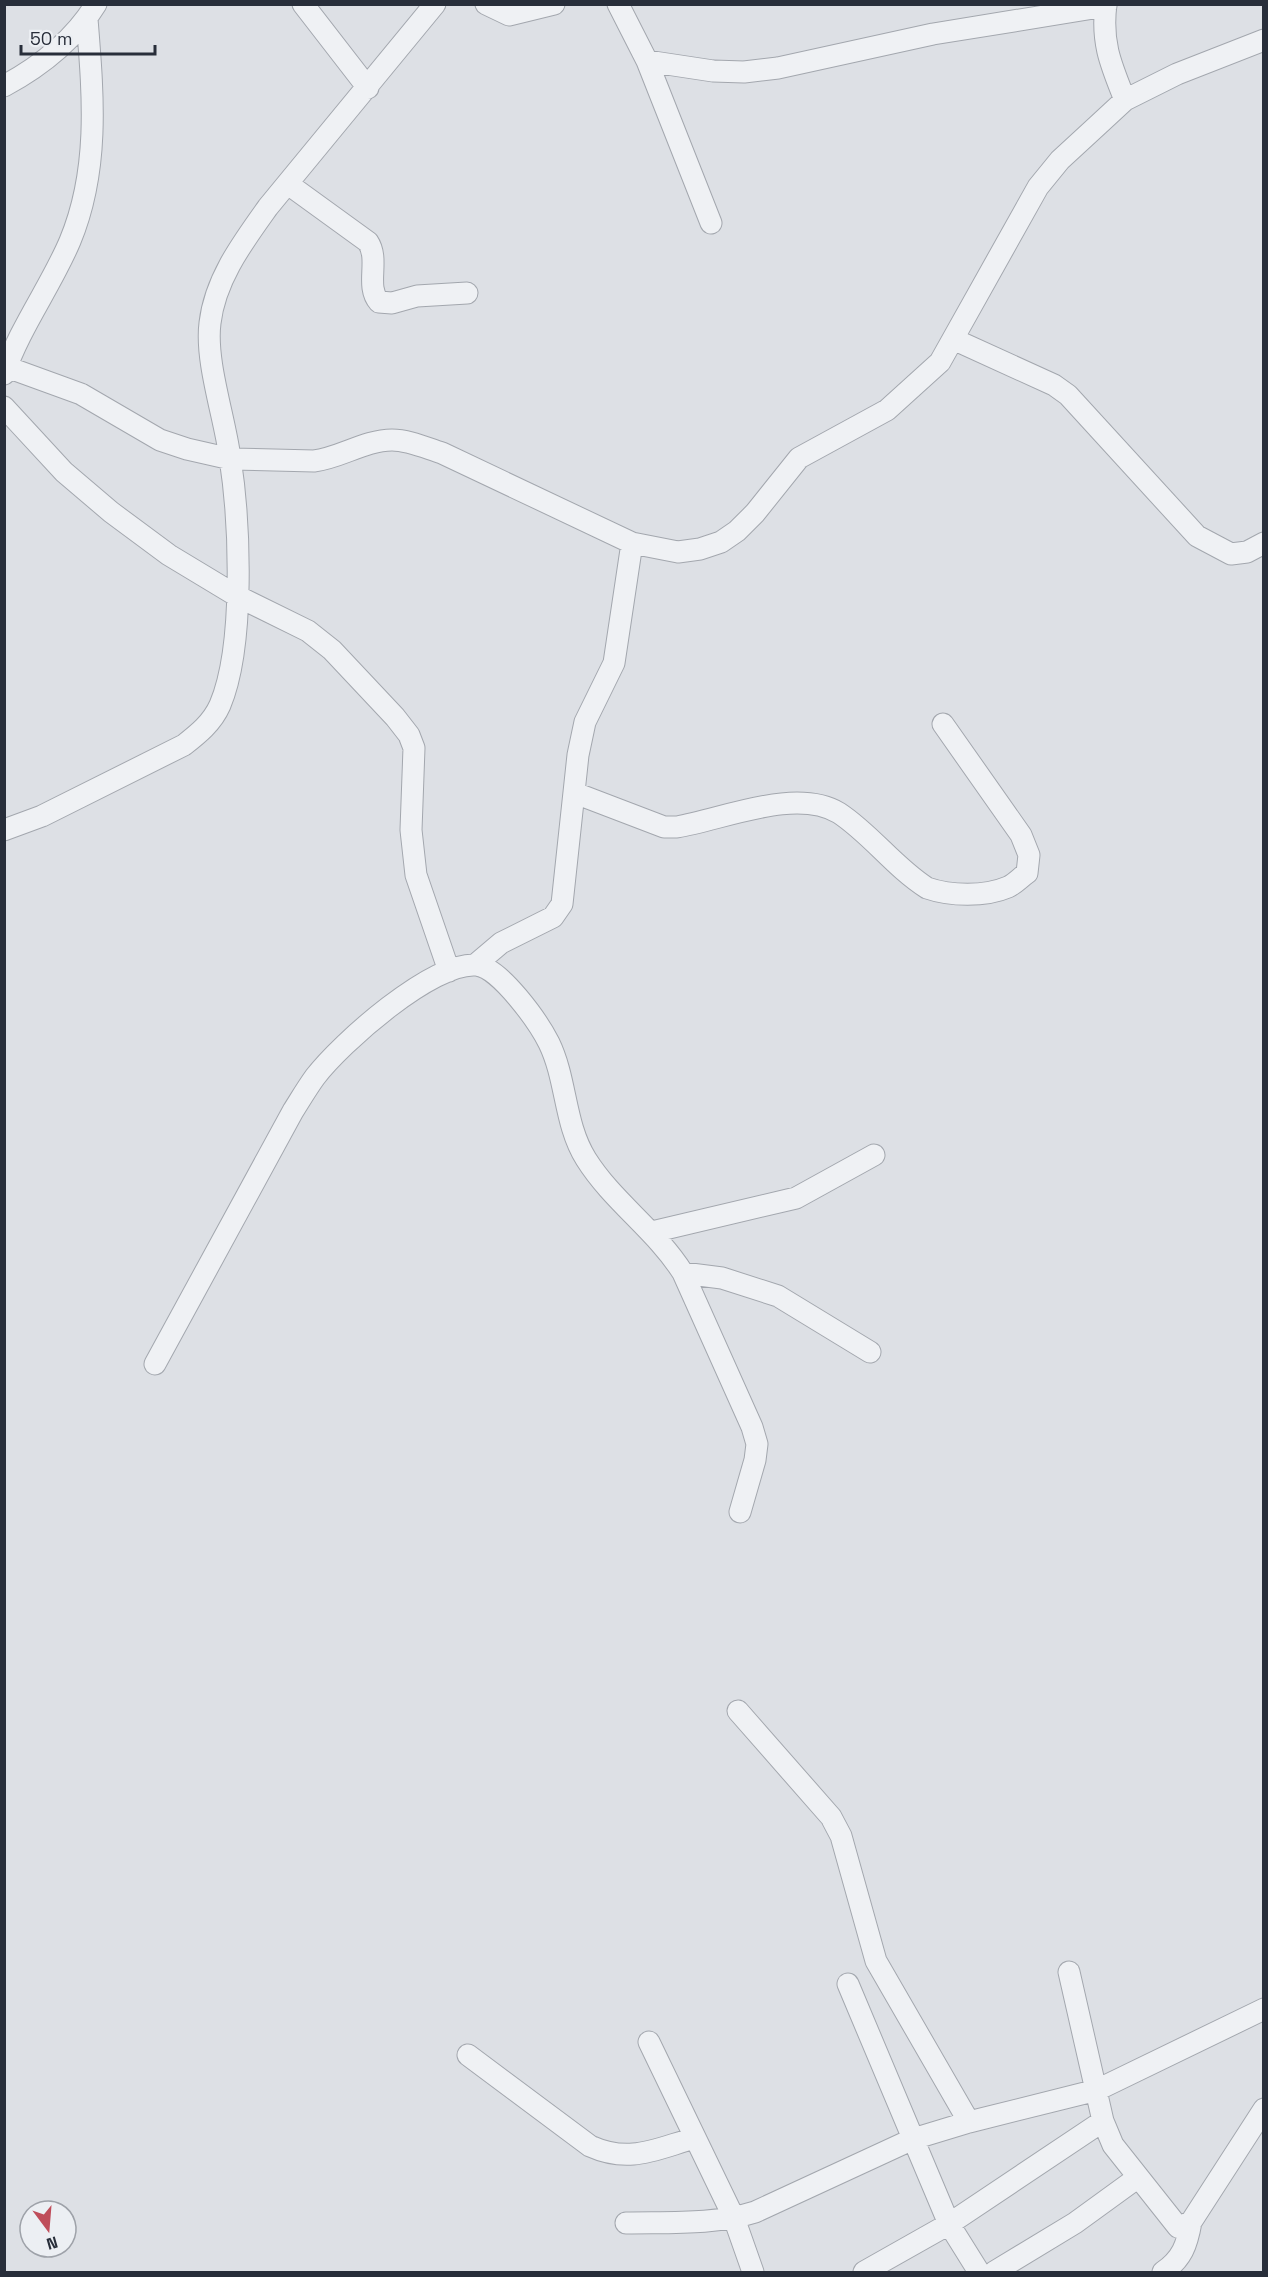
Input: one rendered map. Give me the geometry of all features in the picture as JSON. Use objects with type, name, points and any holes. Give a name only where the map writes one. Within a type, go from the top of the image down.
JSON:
[{"type":"street","points":[[303,4],[368,88]]},
{"type":"street","points":[[4,830],[42,816],[174,750],[204,729],[219,707],[230,677],[237,596],[231,459],[212,360],[210,325],[215,299],[243,242],[288,183],[435,4]]},
{"type":"street","points":[[486,4],[509,15],[554,4]]},
{"type":"street","points":[[618,4],[647,61],[711,223]]},
{"type":"street","points":[[647,61],[713,71],[778,68],[933,34],[1106,5],[1103,31],[1107,54],[1125,100]]},
{"type":"street","points":[[92,12],[95,108],[90,158],[82,202],[70,241],[5,369],[81,394],[160,440],[210,456],[314,462],[376,442],[392,440],[409,442],[442,453],[632,543],[678,552],[700,549],[721,542],[737,531],[799,458],[887,410],[940,362],[1038,187],[1060,160],[1125,100],[1178,74],[1263,40]]},
{"type":"street","points":[[4,86],[25,75],[61,48],[92,12]]},
{"type":"street","points":[[288,183],[368,242],[374,254],[375,297],[379,302],[392,303],[417,296],[467,293]]},
{"type":"street","points":[[953,339],[1054,385],[1068,395],[1197,536],[1231,554],[1247,552],[1263,543]]},
{"type":"street","points":[[4,407],[64,472],[169,555],[237,596],[308,631],[332,650],[409,735],[415,763],[411,830],[416,875],[449,970]]},
{"type":"street","points":[[475,965],[501,943],[553,917],[560,910],[585,722],[614,663],[632,543]]},
{"type":"street","points":[[574,793],[664,826],[677,827],[782,804],[802,801],[821,804],[840,814],[927,888],[945,894],[993,891],[1009,887],[1028,873],[1029,855],[1021,835],[943,724]]},
{"type":"street","points":[[155,1364],[293,1111],[316,1076],[347,1042],[379,1014],[412,991],[449,970],[475,965],[484,967],[499,979],[539,1025],[550,1046],[571,1124],[587,1161],[614,1195],[669,1251],[683,1273],[752,1427],[757,1444],[740,1512]]},
{"type":"street","points":[[652,1232],[796,1198],[874,1155]]},
{"type":"street","points":[[683,1273],[722,1278],[778,1296],[870,1352]]},
{"type":"street","points":[[738,1711],[831,1817],[841,1836],[876,1961],[969,2121]]},
{"type":"street","points":[[1069,1972],[1103,2121],[1113,2145],[1173,2223],[1178,2227],[1191,2222]]},
{"type":"street","points":[[848,1984],[949,2224],[978,2272]]},
{"type":"street","points":[[626,2223],[734,2218],[755,2212],[913,2139],[969,2121],[1097,2090],[1263,2009]]},
{"type":"street","points":[[649,2042],[734,2218],[753,2272]]},
{"type":"street","points":[[468,2055],[590,2146],[610,2155],[632,2155],[695,2138]]},
{"type":"street","points":[[1163,2272],[1175,2265],[1187,2244],[1191,2222],[1263,2109]]},
{"type":"street","points":[[864,2272],[949,2224],[1103,2121]]},
{"type":"street","points":[[994,2272],[1075,2223],[1137,2178]]}]
